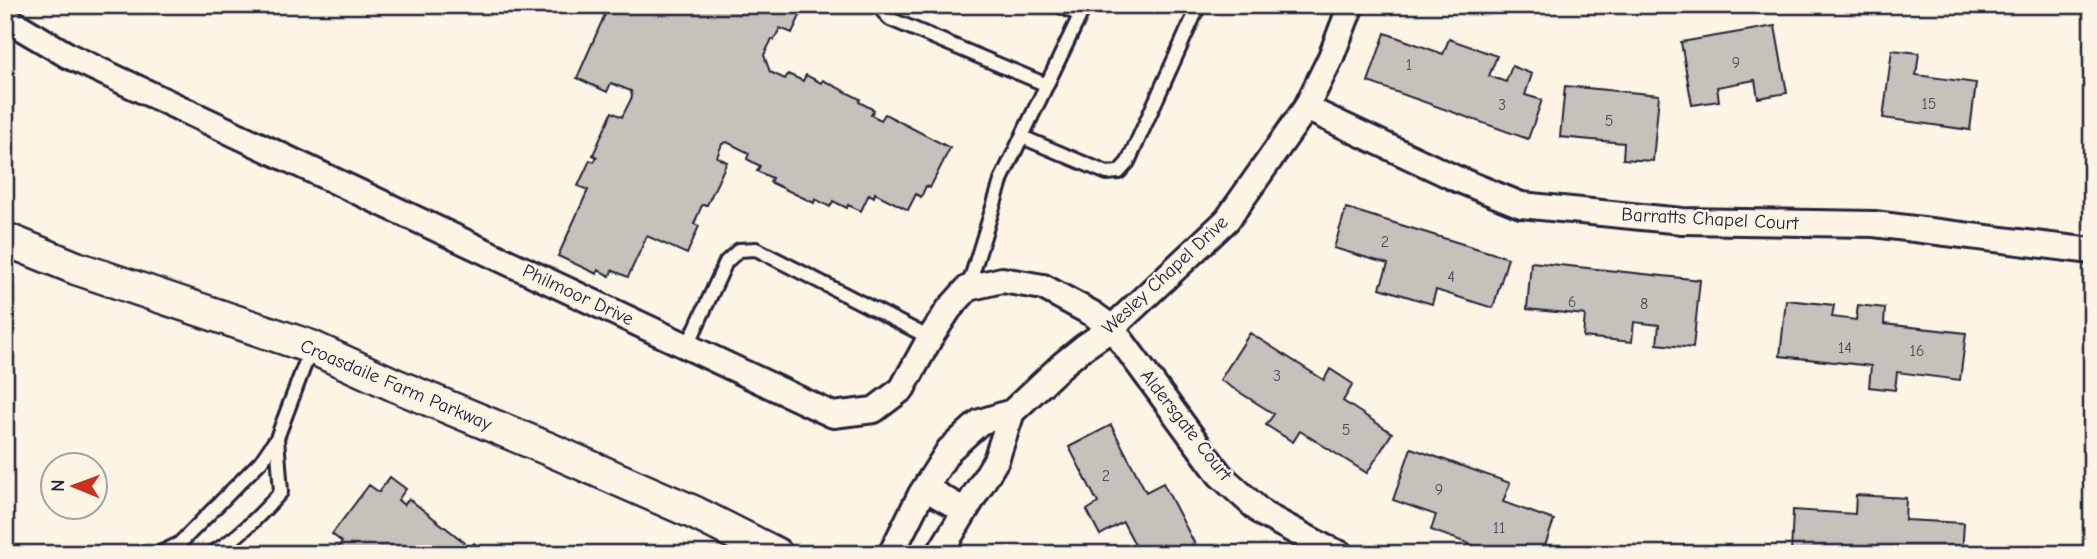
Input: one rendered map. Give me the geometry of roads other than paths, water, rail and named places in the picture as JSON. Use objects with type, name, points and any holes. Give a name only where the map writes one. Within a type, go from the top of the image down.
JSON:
[{"type":"street","name":"Wesley Chapel Drive","points":[[891,554],[925,488],[949,450],[980,422],[1012,412],[1083,347],[1112,328],[1227,220],[1306,108],[1331,57],[1351,5]]},
{"type":"street","name":"Philmoor Drive","points":[[5,18],[69,56],[833,415],[874,410],[902,389],[930,338],[949,309],[968,288]]},
{"type":"street","name":"Barratts Chapel Court","points":[[1306,108],[1457,180],[1521,205],[1682,221],[1874,224],[2092,251]]},
{"type":"street","name":"Croasdaile Farm Parkway","points":[[5,239],[76,268],[311,347],[695,513],[776,554]]},
{"type":"street","points":[[968,288],[1002,280],[1043,287],[1093,314],[1112,328]]},
{"type":"street","name":"Aldersgate Court","points":[[1112,328],[1220,475],[1264,514],[1341,554]]},
{"type":"street","name":"Wesley Chapel Drive","points":[[939,554],[996,460],[1012,412]]},
{"type":"street","points":[[925,488],[965,511]]},
{"type":"lane","points":[[877,5],[890,19],[1047,85]]},
{"type":"lane","points":[[968,288],[1002,178],[1082,10],[1058,5]]},
{"type":"lane","points":[[1022,137],[1107,173],[1119,172],[1128,162],[1199,5]]},
{"type":"lane","points":[[687,346],[726,262],[739,250],[756,249],[930,338]]},
{"type":"lane","points":[[158,554],[179,544],[261,460],[277,439],[311,347]]},
{"type":"lane","points":[[210,554],[223,547],[259,516],[281,492],[277,439]]}]
